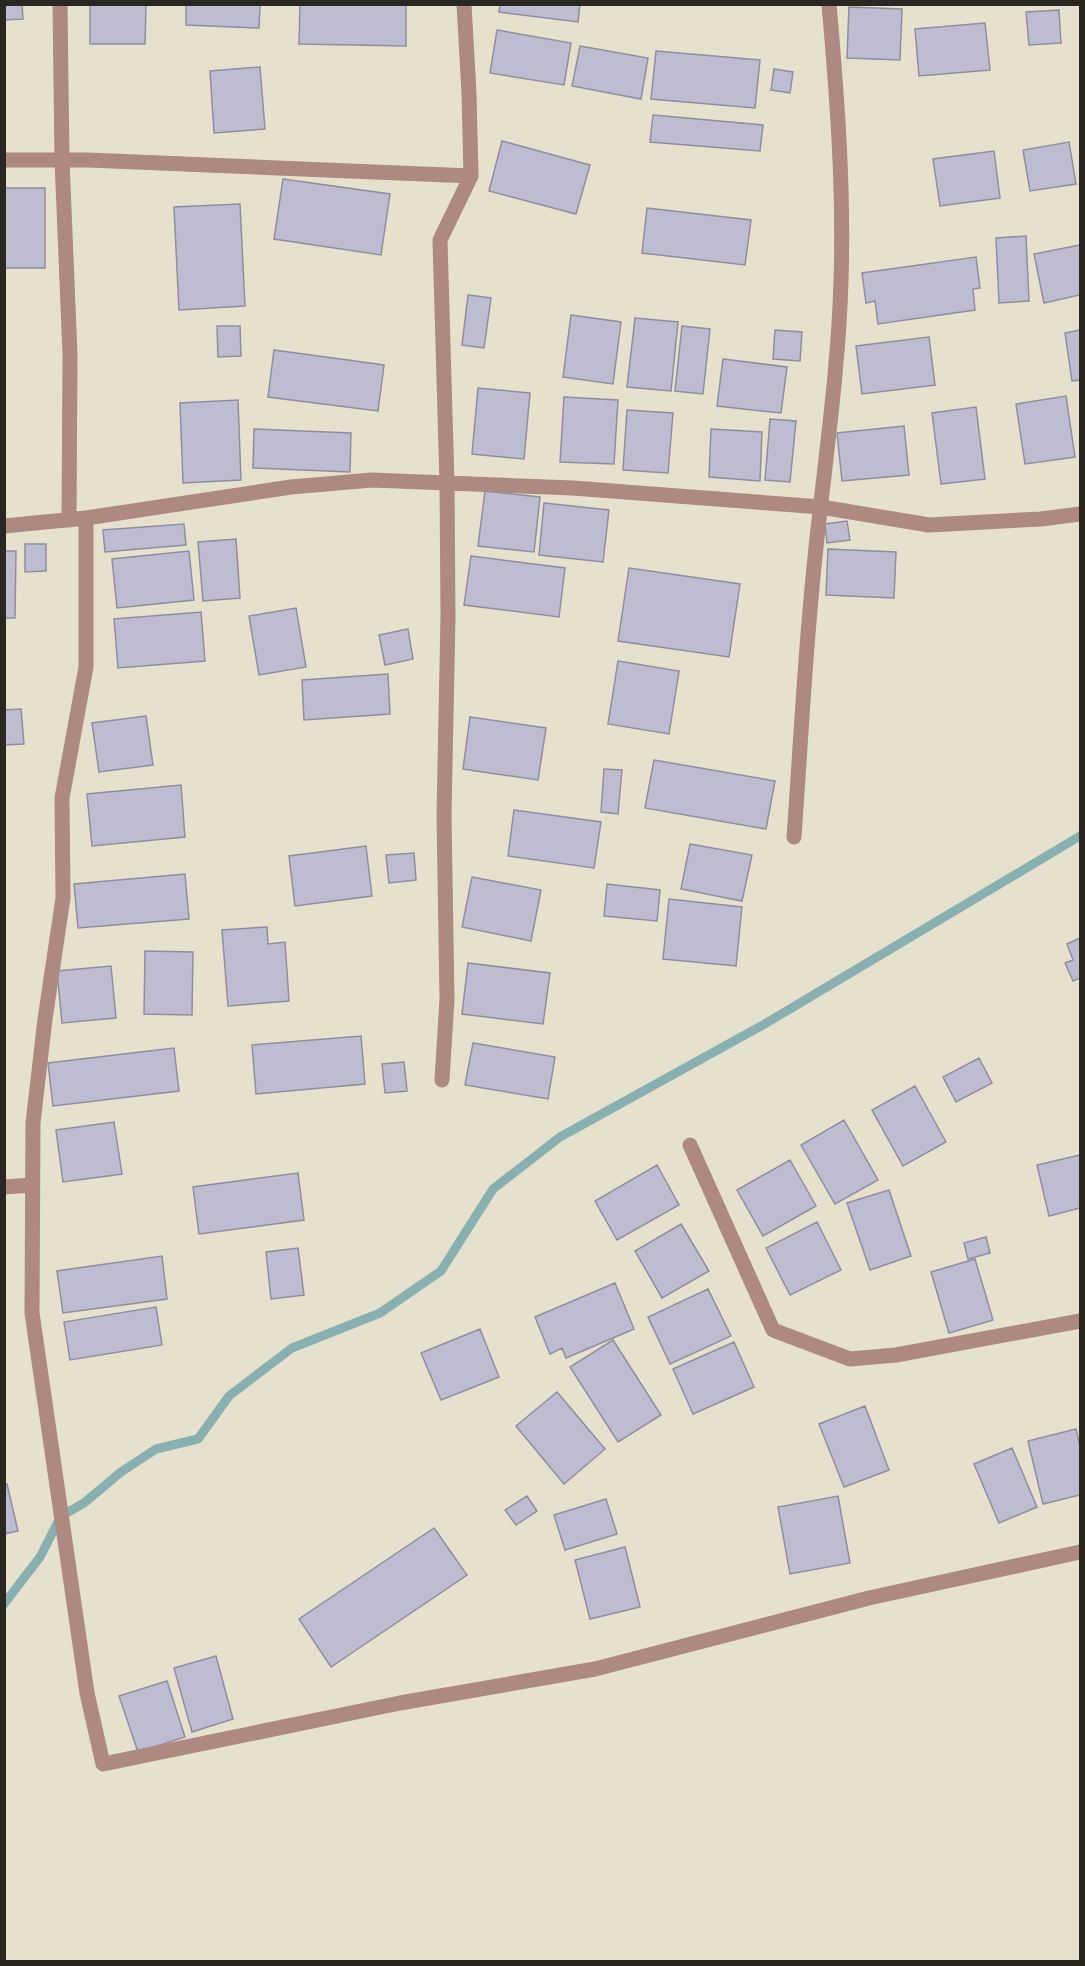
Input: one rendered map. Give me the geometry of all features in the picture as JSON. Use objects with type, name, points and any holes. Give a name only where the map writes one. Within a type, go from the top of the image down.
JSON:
[{"type":"street","points":[[60,4],[62,160],[70,356],[69,520]]},
{"type":"street","points":[[442,1080],[447,999],[444,815],[448,616],[447,483],[440,240],[471,176],[464,4]]},
{"type":"street","points":[[794,837],[812,587],[838,342],[841,282],[842,225],[838,108],[829,4]]},
{"type":"street","points":[[4,160],[62,160],[471,176]]},
{"type":"street","points":[[4,526],[86,518],[303,486],[372,480],[573,488],[821,507],[929,525],[1041,519],[1080,514]]},
{"type":"street","points":[[86,518],[86,667],[62,798],[63,898],[45,1019],[33,1124],[32,1313],[87,1693],[104,1764],[400,1703],[595,1669],[869,1598],[1080,1552]]},
{"type":"street","points":[[690,1145],[773,1330],[850,1359],[896,1355],[1080,1321]]},
{"type":"street","points":[[4,1187],[32,1185]]},
{"type":"building","points":[[4,4],[22,4],[23,19],[4,20]]},
{"type":"building","points":[[90,4],[146,4],[145,44],[90,44]]},
{"type":"building","points":[[186,4],[260,4],[259,28],[186,25]]},
{"type":"building","points":[[300,4],[406,4],[406,46],[299,44]]},
{"type":"building","points":[[500,4],[580,4],[578,22],[499,12]]},
{"type":"building","points":[[849,7],[902,9],[900,60],[847,58]]},
{"type":"building","points":[[1059,10],[1061,43],[1029,45],[1026,12]]},
{"type":"building","points":[[985,23],[990,70],[919,76],[915,29]]},
{"type":"building","points":[[497,30],[571,43],[564,85],[490,73]]},
{"type":"building","points":[[580,46],[648,58],[641,99],[572,86]]},
{"type":"building","points":[[656,51],[760,60],[755,108],[651,99]]},
{"type":"building","points":[[260,67],[265,129],[214,133],[210,71]]},
{"type":"building","points":[[774,69],[793,72],[790,93],[771,90]]},
{"type":"building","points":[[653,115],[763,125],[760,151],[650,142]]},
{"type":"building","points":[[502,141],[590,165],[576,214],[489,191]]},
{"type":"building","points":[[1069,142],[1076,184],[1030,191],[1023,150]]},
{"type":"building","points":[[994,151],[1000,198],[940,206],[933,159]]},
{"type":"building","points":[[283,179],[390,194],[381,255],[274,239]]},
{"type":"building","points":[[4,188],[45,188],[45,268],[4,268]]},
{"type":"building","points":[[240,204],[245,306],[179,310],[174,207]]},
{"type":"building","points":[[647,208],[751,220],[745,265],[642,253]]},
{"type":"building","points":[[1026,236],[1029,301],[999,303],[996,238]]},
{"type":"building","points":[[1080,245],[1080,295],[1044,303],[1034,254]]},
{"type":"building","points":[[976,257],[980,288],[973,289],[975,310],[878,324],[875,301],[866,303],[862,273]]},
{"type":"building","points":[[468,295],[491,298],[484,348],[462,345]]},
{"type":"building","points":[[571,315],[621,322],[613,384],[563,377]]},
{"type":"building","points":[[635,318],[678,322],[671,391],[627,387]]},
{"type":"building","points":[[217,326],[240,326],[241,356],[218,357]]},
{"type":"building","points":[[682,326],[710,329],[703,394],[675,391]]},
{"type":"building","points":[[775,330],[802,332],[800,361],[773,359]]},
{"type":"building","points":[[1080,330],[1080,380],[1072,381],[1065,333]]},
{"type":"building","points":[[929,337],[935,385],[862,394],[856,346]]},
{"type":"building","points":[[274,350],[384,365],[378,411],[268,397]]},
{"type":"building","points":[[723,359],[787,367],[781,413],[717,406]]},
{"type":"building","points":[[478,388],[530,393],[524,459],[472,454]]},
{"type":"building","points":[[1066,396],[1075,457],[1025,464],[1016,404]]},
{"type":"building","points":[[564,397],[618,400],[614,464],[560,462]]},
{"type":"building","points":[[238,400],[241,480],[183,483],[180,403]]},
{"type":"building","points":[[976,407],[985,479],[941,484],[932,413]]},
{"type":"building","points":[[627,410],[673,413],[668,473],[623,470]]},
{"type":"building","points":[[770,419],[796,421],[790,482],[765,480]]},
{"type":"building","points":[[904,426],[909,475],[842,481],[837,433]]},
{"type":"building","points":[[254,429],[351,433],[350,472],[253,468]]},
{"type":"building","points":[[711,429],[762,432],[760,481],[709,477]]},
{"type":"building","points":[[485,491],[540,497],[534,552],[478,546]]},
{"type":"building","points":[[544,503],[609,510],[603,562],[539,555]]},
{"type":"building","points":[[847,521],[850,540],[827,543],[825,524]]},
{"type":"building","points":[[184,524],[186,545],[105,552],[103,530]]},
{"type":"building","points":[[236,539],[240,598],[203,601],[198,542]]},
{"type":"building","points":[[25,544],[46,544],[46,571],[25,572]]},
{"type":"building","points":[[828,549],[896,552],[894,598],[826,595]]},
{"type":"building","points":[[4,551],[16,551],[15,618],[4,618]]},
{"type":"building","points":[[189,551],[194,600],[117,608],[112,559]]},
{"type":"building","points":[[471,556],[565,568],[559,617],[464,605]]},
{"type":"building","points":[[629,568],[740,584],[729,657],[618,641]]},
{"type":"building","points":[[296,608],[306,667],[259,675],[249,616]]},
{"type":"building","points":[[201,612],[205,661],[118,668],[114,619]]},
{"type":"building","points":[[408,629],[413,659],[385,665],[379,635]]},
{"type":"building","points":[[618,661],[679,671],[669,734],[608,724]]},
{"type":"building","points":[[388,674],[390,714],[304,720],[302,680]]},
{"type":"building","points":[[21,709],[24,744],[4,745],[4,710]]},
{"type":"building","points":[[146,716],[153,765],[99,772],[92,723]]},
{"type":"building","points":[[470,717],[546,728],[538,780],[463,769]]},
{"type":"building","points":[[654,760],[775,781],[766,829],[645,808]]},
{"type":"building","points":[[604,769],[622,770],[618,814],[601,812]]},
{"type":"building","points":[[181,785],[185,837],[92,846],[87,794]]},
{"type":"building","points":[[514,810],[601,822],[594,868],[508,856]]},
{"type":"building","points":[[690,844],[752,855],[742,901],[681,889]]},
{"type":"building","points":[[366,846],[372,896],[295,906],[289,856]]},
{"type":"building","points":[[414,853],[416,880],[389,883],[386,855]]},
{"type":"building","points":[[185,874],[189,919],[78,928],[74,884]]},
{"type":"building","points":[[472,877],[541,890],[531,941],[462,927]]},
{"type":"building","points":[[607,884],[660,890],[657,921],[604,916]]},
{"type":"building","points":[[669,899],[742,907],[736,966],[663,959]]},
{"type":"building","points":[[267,927],[268,944],[285,942],[289,1001],[228,1006],[222,930]]},
{"type":"building","points":[[1080,938],[1080,978],[1073,981],[1065,963],[1073,960],[1067,944]]},
{"type":"building","points":[[145,951],[193,952],[192,1015],[144,1014]]},
{"type":"building","points":[[468,963],[550,973],[543,1024],[462,1014]]},
{"type":"building","points":[[111,966],[116,1018],[62,1023],[57,971]]},
{"type":"building","points":[[361,1036],[365,1084],[256,1094],[252,1045]]},
{"type":"building","points":[[473,1043],[555,1057],[548,1099],[465,1085]]},
{"type":"building","points":[[174,1048],[179,1091],[53,1106],[48,1063]]},
{"type":"building","points":[[979,1058],[992,1083],[956,1102],[943,1077]]},
{"type":"building","points":[[404,1062],[407,1091],[385,1093],[382,1064]]},
{"type":"building","points":[[915,1086],[946,1142],[903,1166],[872,1110]]},
{"type":"building","points":[[844,1120],[878,1180],[835,1204],[801,1145]]},
{"type":"building","points":[[114,1122],[122,1174],[63,1182],[56,1130]]},
{"type":"building","points":[[1080,1155],[1080,1208],[1049,1216],[1037,1165]]},
{"type":"building","points":[[790,1160],[816,1206],[763,1236],[737,1190]]},
{"type":"building","points":[[657,1165],[679,1205],[617,1240],[595,1201]]},
{"type":"building","points":[[298,1173],[304,1220],[199,1234],[193,1187]]},
{"type":"building","points":[[889,1190],[911,1256],[870,1270],[847,1203]]},
{"type":"building","points":[[817,1222],[841,1270],[790,1295],[766,1248]]},
{"type":"building","points":[[681,1224],[709,1271],[662,1298],[635,1251]]},
{"type":"building","points":[[986,1237],[990,1253],[968,1259],[964,1243]]},
{"type":"building","points":[[298,1248],[304,1295],[271,1299],[266,1252]]},
{"type":"building","points":[[162,1256],[167,1299],[63,1313],[57,1271]]},
{"type":"building","points":[[975,1259],[993,1320],[949,1333],[931,1272]]},
{"type":"building","points":[[615,1283],[634,1329],[566,1358],[562,1348],[550,1354],[535,1317]]},
{"type":"building","points":[[708,1289],[731,1336],[670,1364],[648,1317]]},
{"type":"building","points":[[156,1307],[162,1345],[70,1360],[64,1322]]},
{"type":"building","points":[[480,1329],[499,1377],[441,1400],[421,1353]]},
{"type":"building","points":[[613,1340],[661,1415],[618,1442],[570,1367]]},
{"type":"building","points":[[734,1342],[754,1387],[693,1414],[673,1369]]},
{"type":"building","points":[[557,1392],[605,1449],[564,1484],[516,1426]]},
{"type":"building","points":[[865,1406],[889,1470],[844,1487],[819,1424]]},
{"type":"building","points":[[1076,1429],[1080,1446],[1080,1495],[1043,1504],[1028,1441]]},
{"type":"building","points":[[1012,1448],[1037,1507],[999,1523],[974,1464]]},
{"type":"building","points":[[7,1484],[18,1531],[4,1534],[4,1485]]},
{"type":"building","points":[[527,1496],[537,1511],[516,1525],[505,1510]]},
{"type":"building","points":[[838,1496],[850,1563],[790,1574],[778,1507]]},
{"type":"building","points":[[606,1499],[617,1534],[565,1550],[554,1515]]},
{"type":"building","points":[[434,1528],[467,1575],[331,1667],[299,1619]]},
{"type":"building","points":[[625,1547],[640,1607],[590,1619],[575,1560]]},
{"type":"building","points":[[216,1656],[233,1719],[192,1732],[174,1668]]},
{"type":"building","points":[[167,1681],[185,1737],[138,1752],[119,1696]]},
{"type":"waterway","points":[[4,1604],[40,1557],[61,1516],[84,1503],[121,1472],[156,1449],[198,1439],[229,1396],[292,1348],[380,1313],[441,1271],[493,1189],[560,1137],[763,1025],[1080,836]]}]
